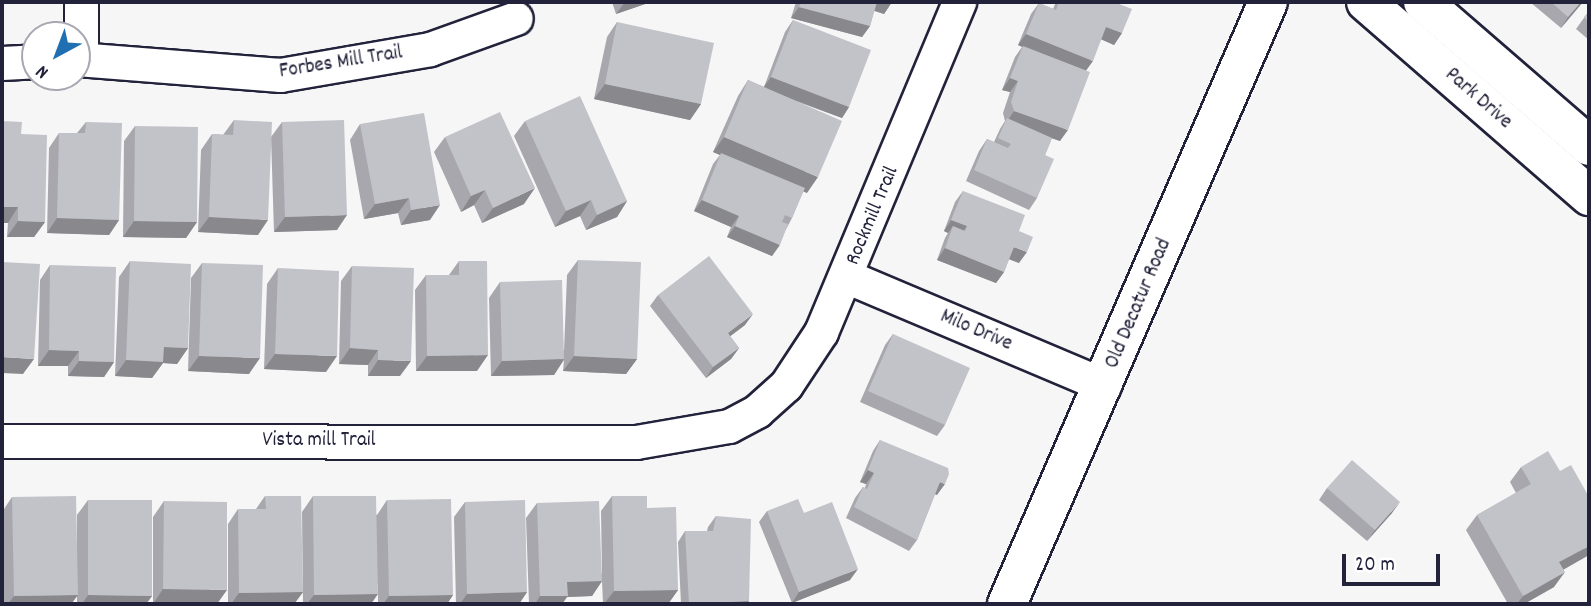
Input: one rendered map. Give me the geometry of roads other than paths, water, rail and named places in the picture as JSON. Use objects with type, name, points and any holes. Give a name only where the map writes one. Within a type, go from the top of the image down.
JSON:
[{"type":"street","points":[[80,21],[81,2]]},
{"type":"street","name":"Rockmill Trail","points":[[636,442],[729,426],[757,411],[804,363],[848,277],[959,2]]},
{"type":"street","name":"Old Decatur Road","points":[[1007,604],[1268,2]]},
{"type":"street","name":"Park Drive","points":[[1366,2],[1589,196]]},
{"type":"street","name":"Park Drive","points":[[1423,2],[1589,146]]},
{"type":"street","name":"Forbes Mill Trail","points":[[91,60],[280,75],[430,49],[516,18]]},
{"type":"street","points":[[2,63],[21,62]]},
{"type":"street","name":"Milo Drive","points":[[848,277],[1104,385]]},
{"type":"street","name":"Vista mill Trail","points":[[2,441],[636,442]]}]
